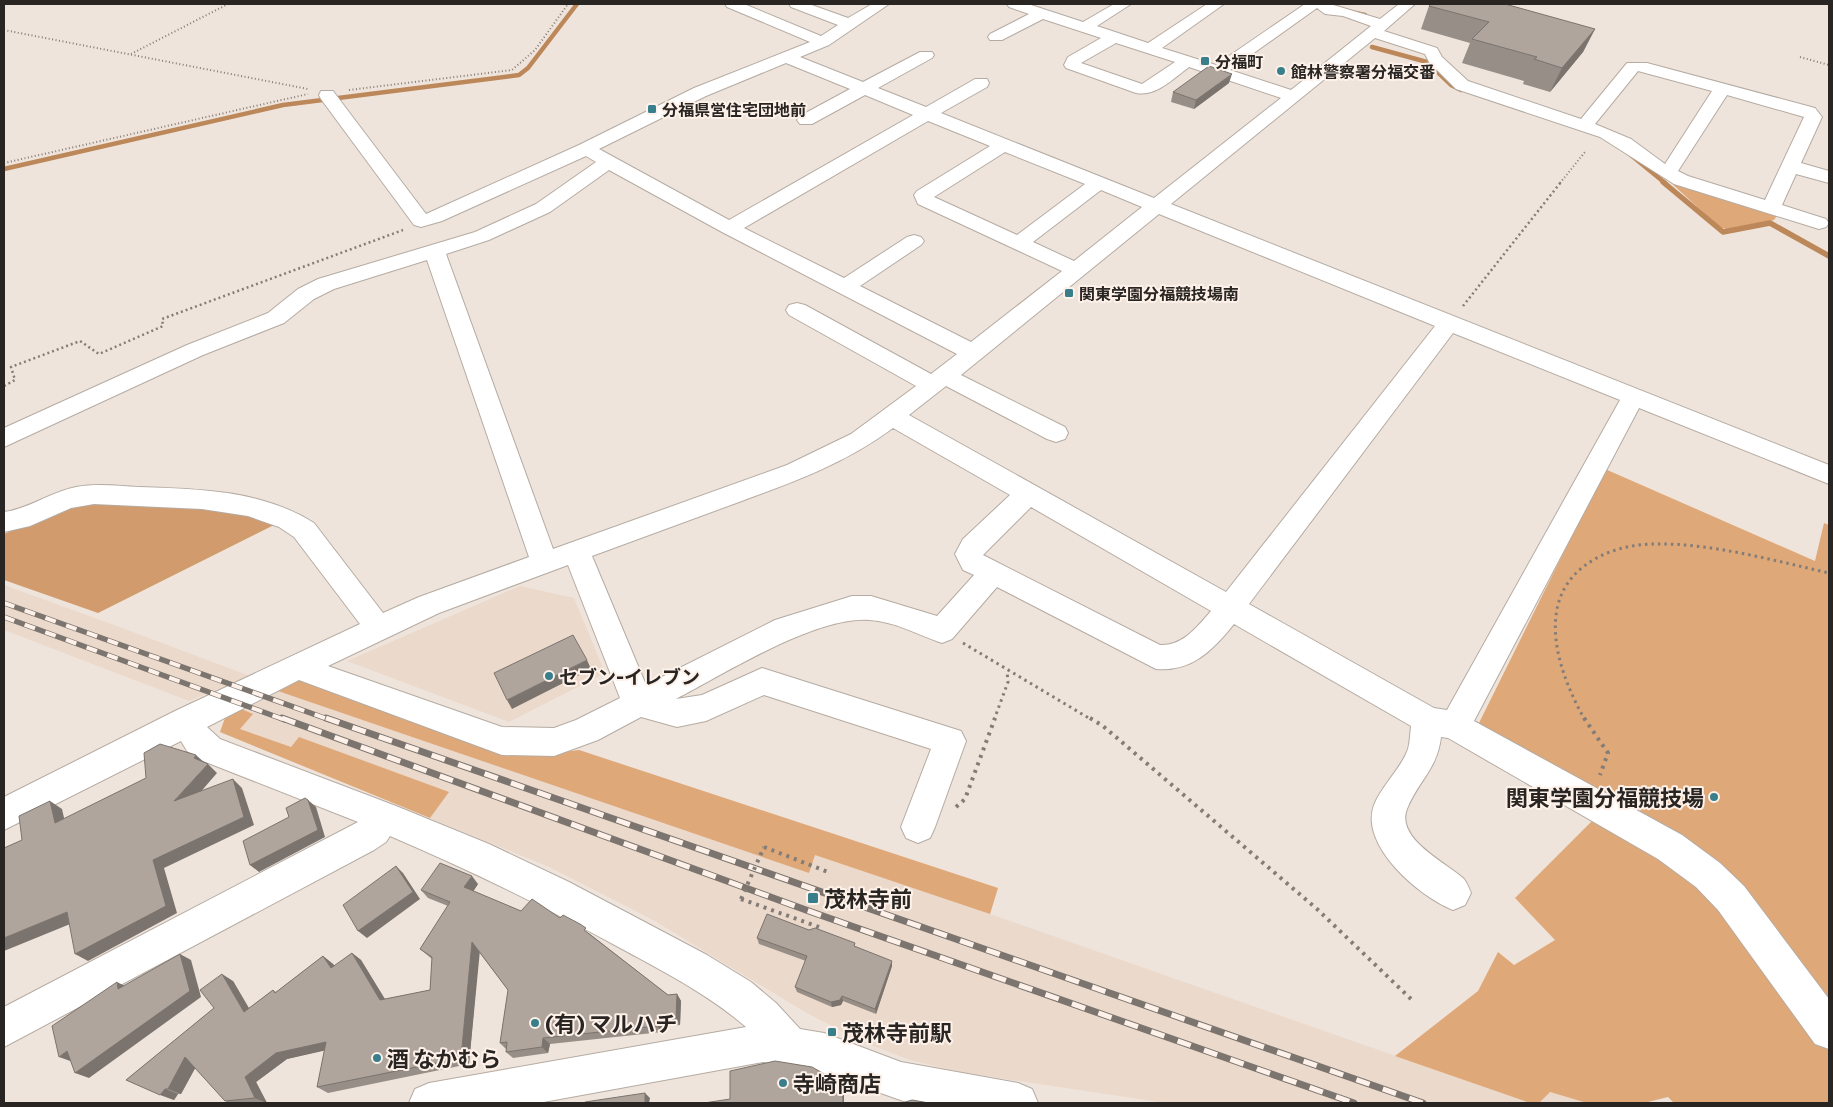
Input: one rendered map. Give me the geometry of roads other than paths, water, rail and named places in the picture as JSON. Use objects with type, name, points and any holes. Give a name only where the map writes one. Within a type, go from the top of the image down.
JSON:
[{"type":"street","points":[[732,4],[823,42]]},
{"type":"street","points":[[796,4],[848,24]]},
{"type":"street","points":[[328,96],[421,221],[435,217],[586,149],[700,92],[823,42],[848,24],[882,4]]},
{"type":"street","points":[[1085,27],[1124,4]]},
{"type":"street","points":[[1150,49],[1218,4]]},
{"type":"street","points":[[1218,71],[1314,4]]},
{"type":"street","points":[[1321,4],[1330,11],[1345,12],[1431,51],[1435,58],[1462,85],[1585,125],[1626,143],[1681,180],[1819,223]]},
{"type":"street","points":[[4,814],[377,628],[446,598],[796,472],[860,440],[939,381],[1408,4]]},
{"type":"street","points":[[996,37],[1030,7],[1293,96]]},
{"type":"street","points":[[1114,37],[1074,60],[1072,65],[1142,89],[1152,86],[1187,61]]},
{"type":"street","points":[[806,120],[926,55]]},
{"type":"street","points":[[786,58],[1097,184],[1450,322],[1829,474]]},
{"type":"street","points":[[1585,125],[1632,66],[1641,66],[1810,112],[1813,118],[1771,208]]},
{"type":"street","points":[[729,228],[981,84]]},
{"type":"street","points":[[1667,172],[1673,166],[1722,88]]},
{"type":"street","points":[[1002,146],[929,191],[924,195],[925,200],[1077,270]]},
{"type":"street","points":[[586,149],[729,228],[974,353]]},
{"type":"street","points":[[4,438],[58,411],[187,353],[276,318],[306,294],[326,284],[482,236],[525,217],[543,208],[608,162]]},
{"type":"street","points":[[1790,166],[1829,177]]},
{"type":"street","points":[[1017,244],[1097,184]]},
{"type":"street","points":[[845,287],[914,241]]},
{"type":"street","points":[[434,250],[474,369],[544,562]]},
{"type":"street","points":[[797,310],[939,381],[1056,433]]},
{"type":"street","points":[[1028,494],[973,546],[969,554],[973,562],[1156,657],[1164,659],[1188,653],[1196,648],[1230,608],[1450,322]]},
{"type":"street","points":[[1453,893],[1396,845],[1388,817],[1390,807],[1442,723],[1634,396]]},
{"type":"street","points":[[893,417],[1230,608],[1670,847],[1708,875],[1731,898],[1829,1030]]},
{"type":"street","points":[[4,522],[14,522],[67,499],[94,494],[192,498],[256,509],[294,522],[304,530],[370,616],[377,628]]},
{"type":"street","points":[[576,550],[638,703]]},
{"type":"street","points":[[304,663],[308,670],[316,674],[502,741],[554,742],[587,730],[785,628],[852,608],[871,608],[916,620],[942,631],[994,572]]},
{"type":"street","points":[[638,703],[677,714],[706,708],[762,681],[950,741],[918,827]]},
{"type":"street","points":[[186,722],[192,735],[209,749],[384,817],[476,856],[557,894],[694,968],[738,995],[763,1016],[790,1046]]},
{"type":"street","points":[[4,1028],[362,839],[374,831],[384,817]]},
{"type":"street","points":[[443,1102],[764,1043],[824,1053],[901,1082],[1018,1103]]},
{"type":"waterway","points":[[4,169],[283,105],[519,75],[528,68],[577,4]]},
{"type":"waterway","points":[[1329,4],[1341,10],[1365,15]]},
{"type":"waterway","points":[[1372,47],[1427,62],[1451,85],[1461,90]]},
{"type":"waterway","points":[[1626,151],[1665,183]]},
{"type":"waterway","points":[[1663,182],[1723,232],[1770,223],[1829,256]]},
{"type":"railway","points":[[4,603],[330,720]]},
{"type":"railway","points":[[4,617],[285,720]]},
{"type":"railway","points":[[282,718],[806,910],[1354,1103]]},
{"type":"railway","points":[[326,718],[1423,1103]]},
{"type":"place","name":"分福町","points":[[1205,61]]},
{"type":"place","name":"館林警察署分福交番","points":[[1281,71]]},
{"type":"place","name":"分福県営住宅団地前","points":[[652,109]]},
{"type":"place","name":"関東学園分福競技場南","points":[[1069,293]]},
{"type":"place","name":"セブン-イレブン","points":[[549,676]]},
{"type":"place","name":"関東学園分福競技場","points":[[1714,797]]},
{"type":"place","name":"茂林寺前","points":[[813,898]]},
{"type":"place","name":"(有) マルハチ","points":[[535,1023]]},
{"type":"place","name":"茂林寺前駅","points":[[832,1032]]},
{"type":"place","name":"酒 なかむら","points":[[377,1058]]},
{"type":"place","name":"寺崎商店","points":[[783,1083]]}]
